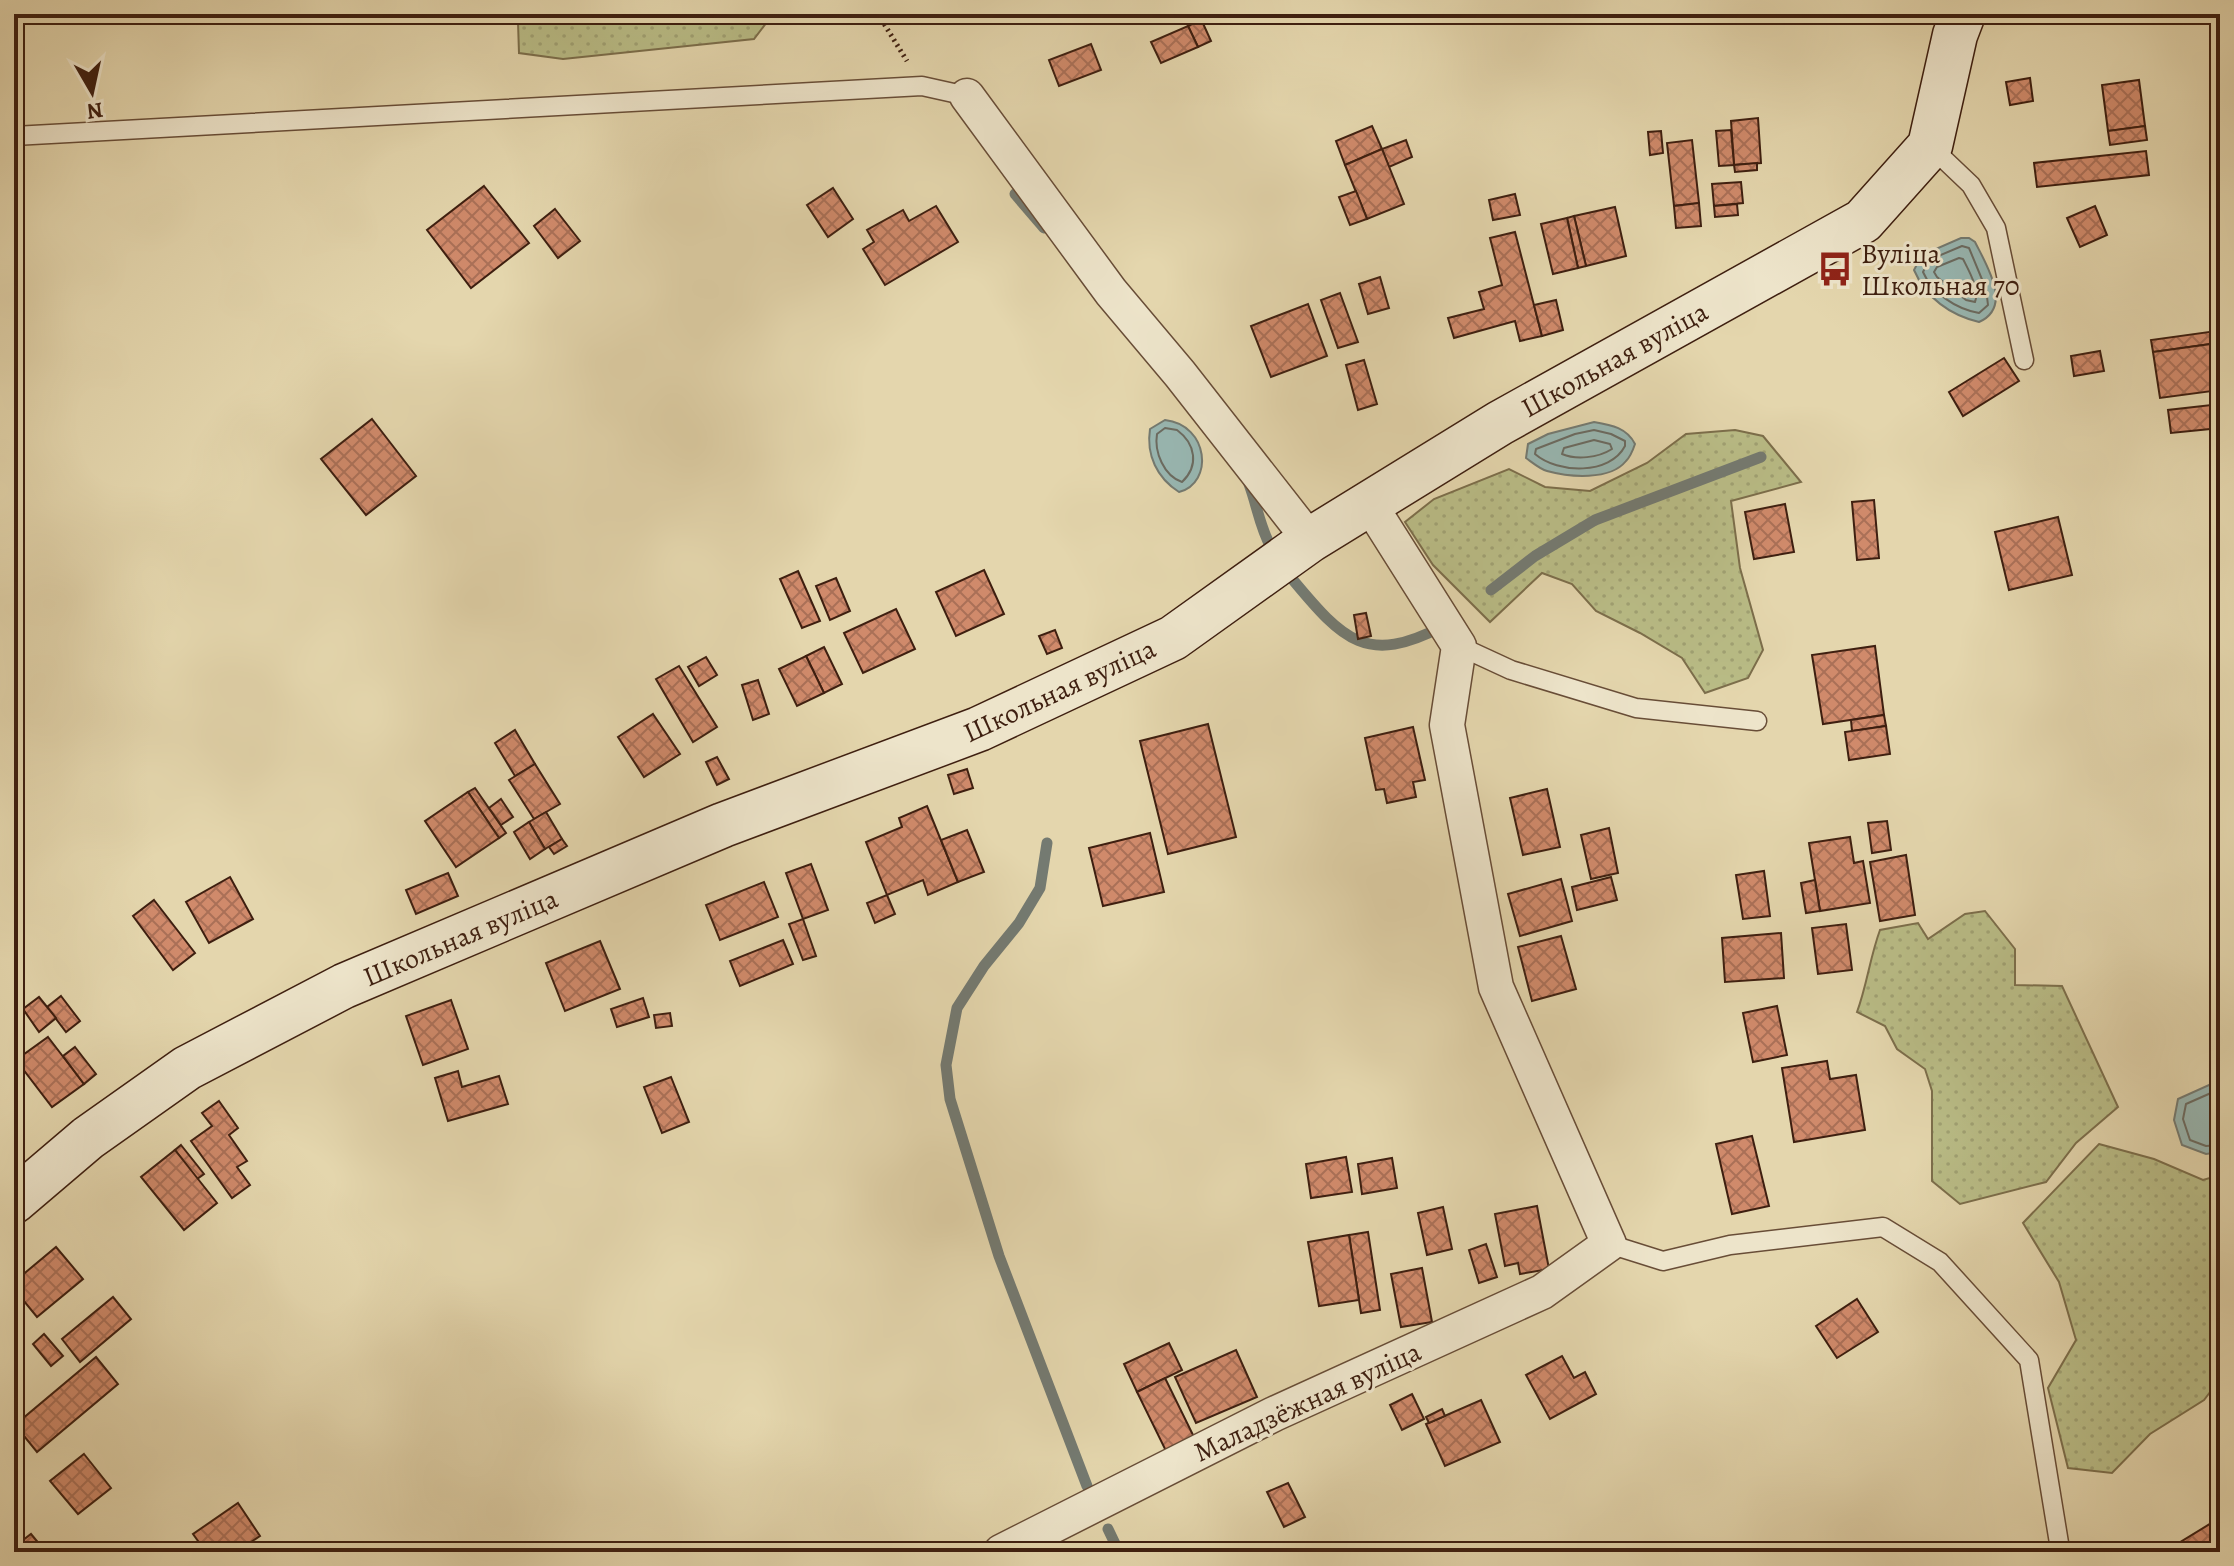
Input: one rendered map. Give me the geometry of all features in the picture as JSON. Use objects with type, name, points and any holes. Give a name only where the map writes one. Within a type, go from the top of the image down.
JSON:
[{"type":"street","name":"Школьная вуліца","points":[[14,1201],[88,1138],[187,1068],[344,986],[723,825],[979,729],[1173,638],[1310,540],[1500,423],[1863,221],[1930,146],[1955,35],[1963,14]]},
{"type":"street","points":[[967,96],[1111,292],[1180,374],[1310,540]]},
{"type":"street","points":[[1370,505],[1459,646],[1447,725],[1496,987],[1609,1244]]},
{"type":"street","name":"Маладзёжная вуліца","points":[[1001,1552],[1274,1414],[1542,1292],[1609,1244]]},
{"type":"lane","points":[[14,136],[922,86],[967,96]]},
{"type":"lane","points":[[1930,146],[1971,185],[1996,228],[2024,360]]},
{"type":"lane","points":[[1459,646],[1511,670],[1636,708],[1757,721]]},
{"type":"lane","points":[[1609,1244],[1663,1261],[1730,1245],[1883,1227],[1940,1262],[2029,1360],[2059,1543]]},
{"type":"path","points":[[878,14],[922,86]]},
{"type":"green space","points":[[528,14],[773,14],[754,39],[563,59],[519,53],[518,22]]},
{"type":"green space","points":[[1735,430],[1763,436],[1801,482],[1731,501],[1740,568],[1763,650],[1748,678],[1705,693],[1682,658],[1596,611],[1572,584],[1542,573],[1490,622],[1433,565],[1405,522],[1434,499],[1509,469],[1545,487],[1590,491],[1647,463],[1686,434]]},
{"type":"green space","points":[[1985,911],[2015,949],[2015,985],[2062,986],[2118,1107],[2076,1143],[2046,1182],[1960,1204],[1932,1181],[1932,1091],[1925,1069],[1897,1049],[1885,1026],[1857,1012],[1880,930],[1918,923],[1928,939],[1965,914]]},
{"type":"green space","points":[[2099,1144],[2154,1159],[2203,1180],[2220,1175],[2220,1379],[2204,1400],[2150,1434],[2112,1473],[2068,1468],[2048,1388],[2076,1340],[2059,1282],[2023,1223]]},
{"type":"water","points":[[1961,238],[1975,242],[1994,285],[1994,307],[1979,322],[1958,315],[1940,304],[1925,289],[1914,270],[1922,255]]},
{"type":"water","points":[[1165,420],[1180,424],[1191,432],[1202,454],[1198,478],[1190,487],[1179,492],[1159,473],[1150,448],[1150,429]]},
{"type":"water","points":[[1594,422],[1623,431],[1635,444],[1629,458],[1610,472],[1589,476],[1566,475],[1544,470],[1526,458],[1528,444],[1548,434]]},
{"type":"water","points":[[2220,1080],[2220,1152],[2206,1154],[2182,1145],[2174,1120],[2178,1099]]},
{"type":"building","points":[[1201,19],[1211,41],[1198,47],[1188,26]]},
{"type":"building","points":[[1188,26],[1198,47],[1161,63],[1151,42]]},
{"type":"building","points":[[1091,44],[1101,70],[1059,86],[1049,60]]},
{"type":"building","points":[[2030,78],[2033,101],[2010,105],[2006,82]]},
{"type":"building","points":[[2139,80],[2145,126],[2108,131],[2102,85]]},
{"type":"building","points":[[1758,118],[1761,163],[1734,165],[1731,121]]},
{"type":"building","points":[[1372,126],[1382,149],[1345,165],[1336,141]]},
{"type":"building","points":[[2145,126],[2147,140],[2110,145],[2108,131]]},
{"type":"building","points":[[1731,130],[1734,165],[1719,166],[1716,131]]},
{"type":"building","points":[[1661,131],[1663,153],[1650,155],[1648,132]]},
{"type":"building","points":[[1406,140],[1412,157],[1389,167],[1382,149]]},
{"type":"building","points":[[1692,140],[1699,203],[1674,206],[1667,143]]},
{"type":"building","points":[[1382,149],[1404,204],[1367,219],[1345,165]]},
{"type":"building","points":[[2146,151],[2149,175],[2037,187],[2034,163]]},
{"type":"building","points":[[1757,163],[1757,170],[1735,172],[1734,165]]},
{"type":"building","points":[[1741,182],[1743,203],[1714,206],[1712,184]]},
{"type":"building","points":[[484,186],[529,243],[471,288],[427,230]]},
{"type":"building","points":[[833,188],[853,219],[828,237],[807,205]]},
{"type":"building","points":[[1356,191],[1367,219],[1350,225],[1339,197]]},
{"type":"building","points":[[1515,194],[1520,215],[1493,220],[1489,200]]},
{"type":"building","points":[[1699,203],[1701,226],[1676,228],[1674,206]]},
{"type":"building","points":[[1737,204],[1738,215],[1715,217],[1714,206]]},
{"type":"building","points":[[936,206],[958,242],[885,285],[863,249],[874,242],[867,230],[903,210],[909,221]]},
{"type":"building","points":[[2095,206],[2107,235],[2080,247],[2067,218]]},
{"type":"building","points":[[1615,207],[1626,256],[1586,266],[1574,216]]},
{"type":"building","points":[[555,209],[580,241],[558,258],[534,226]]},
{"type":"building","points":[[1574,216],[1586,266],[1578,268],[1567,218]]},
{"type":"building","points":[[1567,218],[1578,268],[1553,274],[1541,224]]},
{"type":"building","points":[[1515,232],[1542,336],[1520,341],[1515,321],[1454,338],[1448,318],[1484,309],[1479,292],[1502,285],[1490,238]]},
{"type":"building","points":[[1380,277],[1389,308],[1368,314],[1359,284]]},
{"type":"building","points":[[1340,293],[1358,342],[1338,348],[1321,300]]},
{"type":"building","points":[[1556,300],[1563,330],[1542,336],[1534,305]]},
{"type":"building","points":[[1308,304],[1327,356],[1271,377],[1251,326]]},
{"type":"building","points":[[2216,331],[2218,343],[2153,352],[2151,340]]},
{"type":"building","points":[[2218,343],[2220,390],[2160,398],[2153,352]]},
{"type":"building","points":[[2100,351],[2104,371],[2074,376],[2071,356]]},
{"type":"building","points":[[2004,358],[2019,381],[1963,416],[1949,392]]},
{"type":"building","points":[[1364,360],[1377,404],[1358,410],[1346,365]]},
{"type":"building","points":[[2220,404],[2220,428],[2171,433],[2168,410]]},
{"type":"building","points":[[372,419],[416,476],[366,515],[321,459]]},
{"type":"building","points":[[1874,500],[1879,558],[1857,560],[1852,502]]},
{"type":"building","points":[[1785,504],[1794,552],[1754,559],[1745,512]]},
{"type":"building","points":[[2058,517],[2072,575],[2009,590],[1995,532]]},
{"type":"building","points":[[984,570],[1004,614],[956,636],[936,592]]},
{"type":"building","points":[[798,571],[820,621],[802,628],[780,579]]},
{"type":"building","points":[[836,578],[850,611],[830,620],[816,586]]},
{"type":"building","points":[[896,609],[915,649],[863,673],[844,633]]},
{"type":"building","points":[[1366,613],[1371,636],[1358,639],[1354,615]]},
{"type":"building","points":[[1055,630],[1062,648],[1047,654],[1039,636]]},
{"type":"building","points":[[1875,646],[1884,715],[1823,724],[1812,655]]},
{"type":"building","points":[[824,647],[842,684],[824,693],[806,656]]},
{"type":"building","points":[[806,656],[824,693],[797,706],[779,669]]},
{"type":"building","points":[[706,657],[717,675],[699,686],[688,667]]},
{"type":"building","points":[[679,666],[717,727],[693,742],[656,679]]},
{"type":"building","points":[[758,680],[769,714],[753,720],[742,685]]},
{"type":"building","points":[[653,714],[680,754],[644,777],[618,737]]},
{"type":"building","points":[[1884,715],[1886,726],[1852,731],[1851,720]]},
{"type":"building","points":[[1208,724],[1236,837],[1168,854],[1140,741]]},
{"type":"building","points":[[1886,726],[1890,754],[1849,760],[1845,732]]},
{"type":"building","points":[[1413,727],[1425,780],[1413,782],[1416,797],[1387,803],[1384,789],[1376,790],[1365,738]]},
{"type":"building","points":[[515,730],[535,764],[515,776],[495,743]]},
{"type":"building","points":[[717,757],[729,779],[717,785],[706,762]]},
{"type":"building","points":[[535,764],[560,804],[534,819],[509,780]]},
{"type":"building","points":[[967,769],[973,788],[954,794],[948,775]]},
{"type":"building","points":[[475,788],[506,833],[499,838],[468,792]]},
{"type":"building","points":[[1547,789],[1560,847],[1523,855],[1510,798]]},
{"type":"building","points":[[468,792],[499,838],[456,867],[425,821]]},
{"type":"building","points":[[501,799],[513,817],[501,825],[489,808]]},
{"type":"building","points":[[927,806],[958,882],[928,895],[923,880],[887,895],[866,842],[902,827],[899,818]]},
{"type":"building","points":[[546,812],[562,839],[545,849],[529,822]]},
{"type":"building","points":[[1887,821],[1891,850],[1872,853],[1868,823]]},
{"type":"building","points":[[529,822],[545,849],[530,859],[514,832]]},
{"type":"building","points":[[1609,828],[1618,873],[1591,879],[1581,835]]},
{"type":"building","points":[[967,830],[984,872],[958,882],[941,840]]},
{"type":"building","points":[[1150,833],[1164,892],[1103,906],[1089,848]]},
{"type":"building","points":[[1850,837],[1854,863],[1863,861],[1870,903],[1820,911],[1809,843]]},
{"type":"building","points":[[562,839],[567,846],[554,854],[549,847]]},
{"type":"building","points":[[1906,855],[1915,915],[1880,921],[1870,862]]},
{"type":"building","points":[[811,864],[828,910],[803,919],[786,873]]},
{"type":"building","points":[[1764,871],[1770,916],[1743,919],[1736,875]]},
{"type":"building","points":[[448,873],[458,896],[416,914],[406,890]]},
{"type":"building","points":[[230,877],[253,919],[209,943],[186,902]]},
{"type":"building","points":[[1611,877],[1617,900],[1577,910],[1572,887]]},
{"type":"building","points":[[1561,879],[1572,921],[1520,936],[1508,894]]},
{"type":"building","points":[[1815,880],[1820,911],[1806,913],[1801,883]]},
{"type":"building","points":[[764,882],[778,917],[720,940],[706,905]]},
{"type":"building","points":[[887,895],[895,914],[875,923],[867,903]]},
{"type":"building","points":[[154,900],[195,953],[173,970],[133,916]]},
{"type":"building","points":[[803,919],[816,956],[803,960],[789,924]]},
{"type":"building","points":[[1846,924],[1852,970],[1818,974],[1812,928]]},
{"type":"building","points":[[1781,933],[1784,978],[1725,982],[1722,938]]},
{"type":"building","points":[[1561,936],[1576,989],[1532,1001],[1518,947]]},
{"type":"building","points":[[783,940],[793,964],[740,986],[730,961]]},
{"type":"building","points":[[600,941],[620,989],[565,1011],[546,963]]},
{"type":"building","points":[[61,996],[80,1021],[66,1032],[47,1007]]},
{"type":"building","points":[[39,997],[56,1018],[39,1032],[23,1009]]},
{"type":"building","points":[[643,998],[649,1017],[617,1027],[611,1009]]},
{"type":"building","points":[[451,1000],[468,1049],[423,1065],[406,1016]]},
{"type":"building","points":[[1777,1006],[1787,1055],[1753,1062],[1743,1013]]},
{"type":"building","points":[[670,1013],[672,1026],[656,1028],[654,1015]]},
{"type":"building","points":[[48,1037],[84,1084],[52,1107],[16,1060]]},
{"type":"building","points":[[75,1047],[96,1074],[84,1084],[63,1056]]},
{"type":"building","points":[[1827,1061],[1830,1079],[1856,1075],[1865,1130],[1794,1142],[1782,1068]]},
{"type":"building","points":[[458,1071],[462,1087],[499,1076],[508,1104],[448,1121],[435,1078]]},
{"type":"building","points":[[671,1077],[689,1122],[662,1133],[644,1087]]},
{"type":"building","points":[[219,1101],[238,1128],[229,1135],[247,1161],[237,1167],[250,1185],[232,1198],[191,1141],[212,1126],[202,1113]]},
{"type":"building","points":[[1752,1136],[1769,1206],[1732,1214],[1716,1144]]},
{"type":"building","points":[[181,1145],[204,1174],[197,1179],[175,1150]]},
{"type":"building","points":[[175,1150],[217,1203],[184,1230],[141,1177]]},
{"type":"building","points":[[1346,1157],[1352,1192],[1311,1198],[1306,1164]]},
{"type":"building","points":[[1392,1158],[1397,1188],[1362,1194],[1358,1164]]},
{"type":"building","points":[[1537,1206],[1549,1269],[1520,1274],[1518,1263],[1505,1266],[1495,1214]]},
{"type":"building","points":[[1443,1207],[1452,1249],[1427,1255],[1418,1213]]},
{"type":"building","points":[[1368,1232],[1380,1310],[1361,1313],[1349,1235]]},
{"type":"building","points":[[1349,1235],[1359,1300],[1319,1306],[1308,1242]]},
{"type":"building","points":[[1486,1244],[1497,1277],[1479,1283],[1469,1250]]},
{"type":"building","points":[[56,1247],[83,1279],[37,1317],[14,1289],[14,1282]]},
{"type":"building","points":[[1422,1268],[1432,1322],[1401,1327],[1391,1274]]},
{"type":"building","points":[[113,1297],[131,1319],[80,1362],[62,1339]]},
{"type":"building","points":[[1857,1299],[1878,1332],[1837,1358],[1816,1326]]},
{"type":"building","points":[[44,1334],[63,1356],[51,1366],[33,1344]]},
{"type":"building","points":[[1169,1343],[1182,1370],[1137,1392],[1124,1364]]},
{"type":"building","points":[[1236,1350],[1257,1397],[1196,1423],[1175,1377]]},
{"type":"building","points":[[1562,1356],[1574,1378],[1585,1372],[1596,1394],[1550,1419],[1526,1375]]},
{"type":"building","points":[[96,1357],[118,1384],[37,1452],[15,1425]]},
{"type":"building","points":[[1165,1378],[1194,1437],[1166,1451],[1137,1392]]},
{"type":"building","points":[[1412,1394],[1424,1419],[1402,1430],[1390,1405]]},
{"type":"building","points":[[1481,1400],[1500,1442],[1445,1466],[1426,1424]]},
{"type":"building","points":[[1442,1409],[1445,1416],[1429,1423],[1426,1417]]},
{"type":"building","points":[[84,1454],[111,1488],[78,1514],[50,1481]]},
{"type":"building","points":[[1288,1483],[1305,1517],[1284,1527],[1267,1492]]},
{"type":"building","points":[[238,1503],[260,1536],[236,1552],[206,1552],[193,1534]]},
{"type":"building","points":[[2213,1522],[2220,1534],[2220,1552],[2164,1552]]},
{"type":"building","points":[[31,1534],[46,1552],[14,1552],[14,1547]]},
{"type":"waterway","points":[[1015,194],[1044,228]]},
{"type":"waterway","points":[[1491,590],[1535,556],[1595,520],[1761,457]]},
{"type":"waterway","points":[[1249,484],[1271,547]]},
{"type":"waterway","points":[[1293,580],[1327,618],[1358,640],[1375,645],[1395,644],[1443,626]]},
{"type":"waterway","points":[[1047,843],[1040,888],[1019,923],[984,966],[957,1008],[946,1065],[950,1099],[999,1256],[1087,1486]]},
{"type":"waterway","points":[[1108,1529],[1119,1552]]},
{"type":"place","name":"Вуліца Школьная 70","points":[[1835,269]]}]
